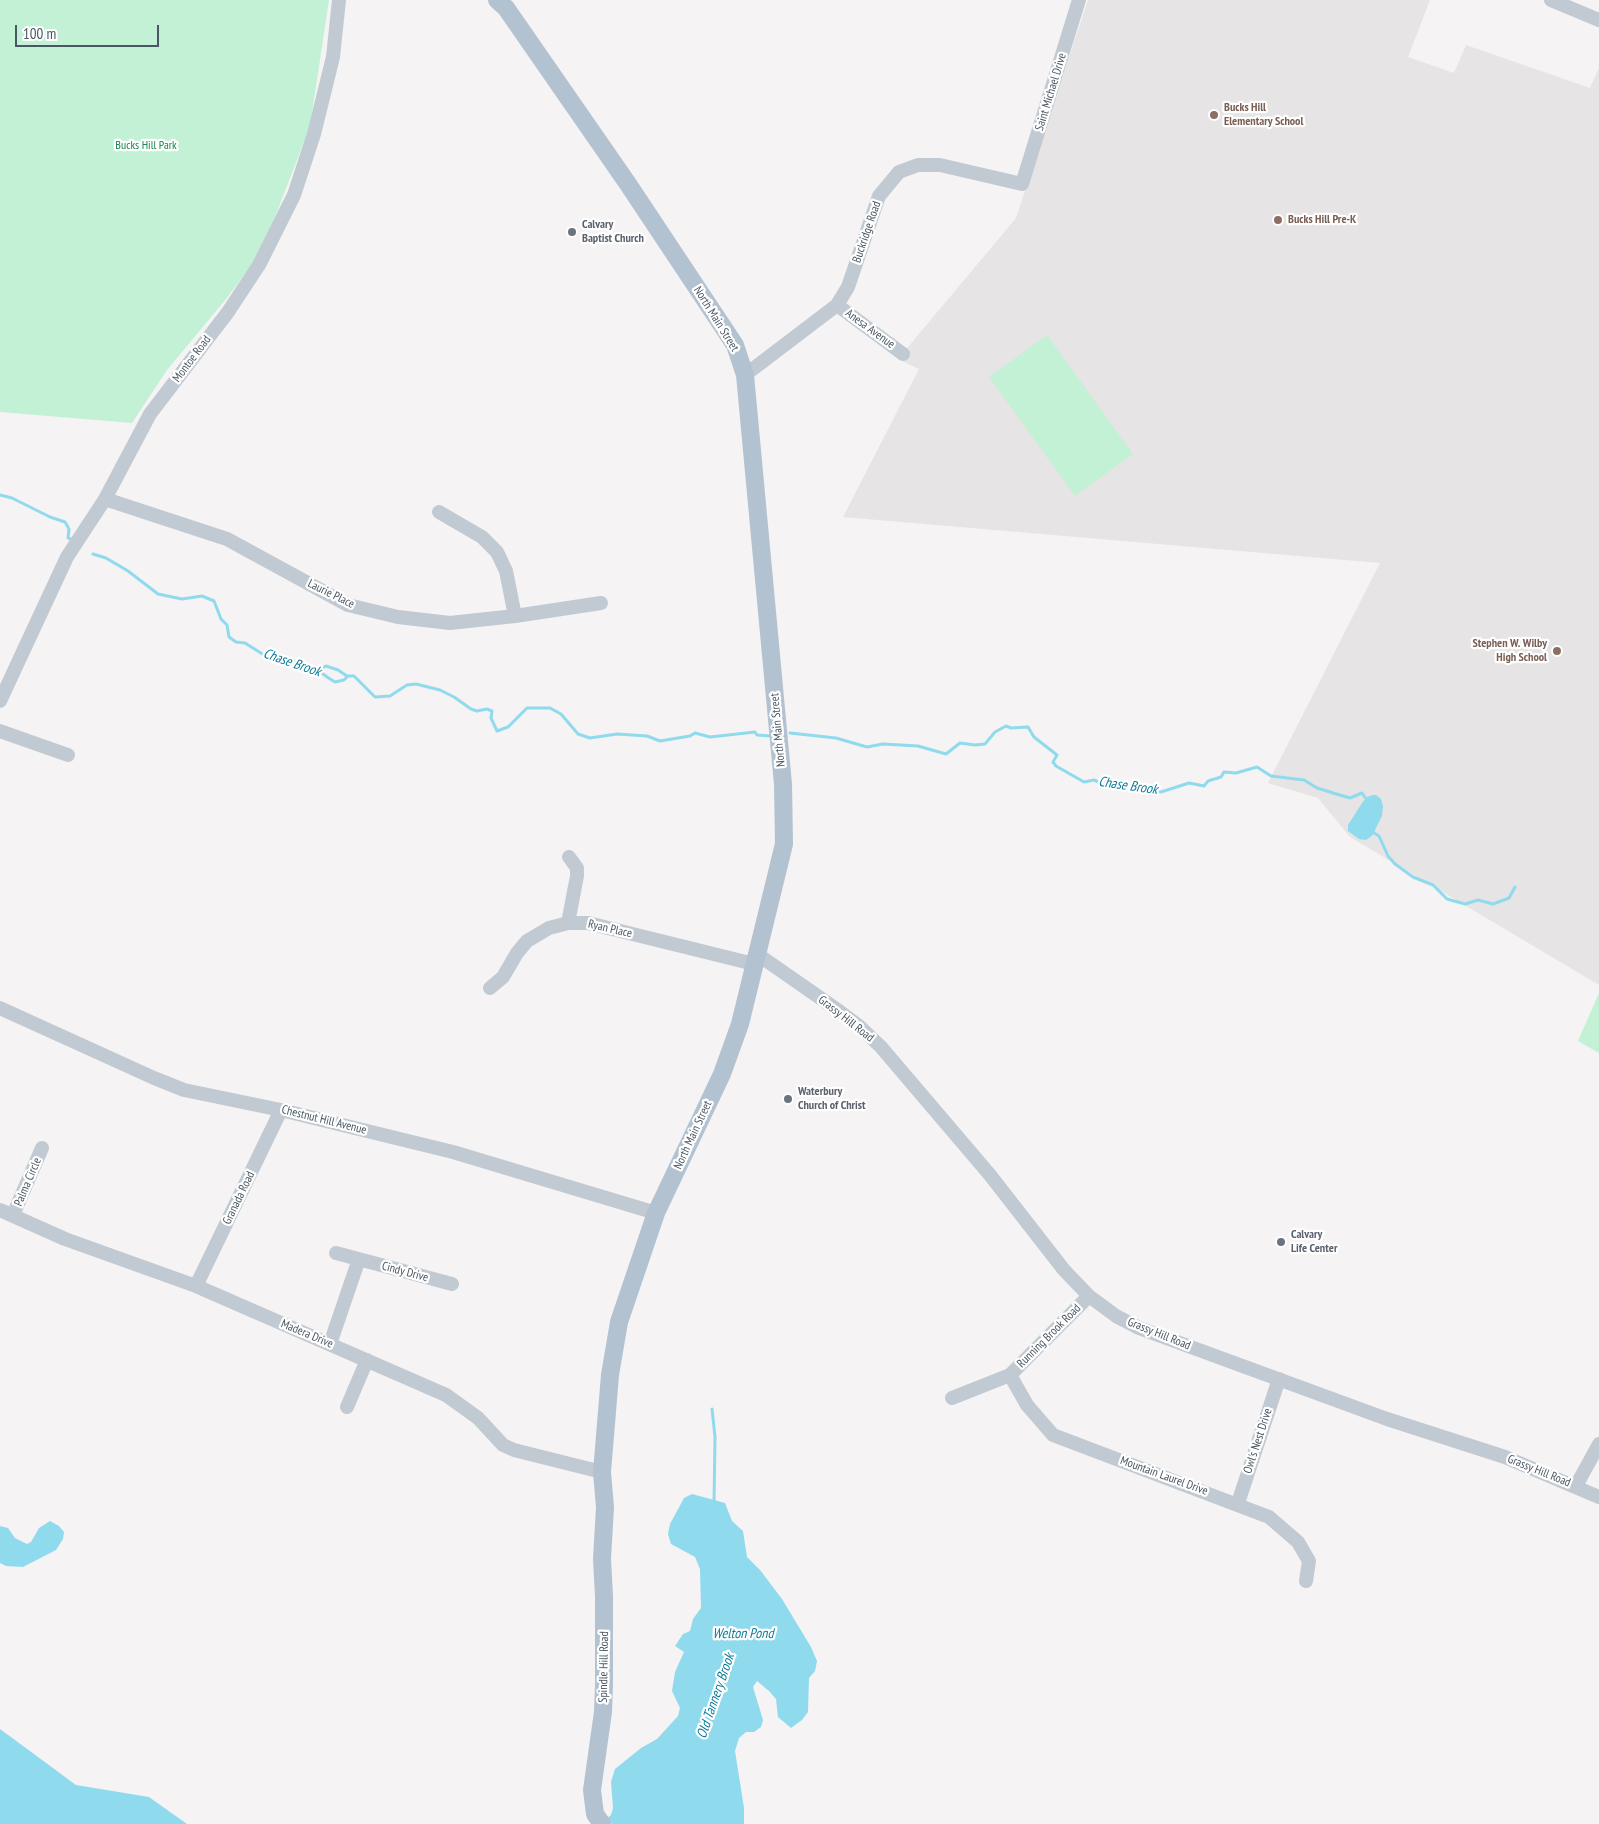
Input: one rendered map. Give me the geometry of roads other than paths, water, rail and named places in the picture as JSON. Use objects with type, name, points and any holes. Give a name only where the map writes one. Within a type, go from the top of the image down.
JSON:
[{"type":"main road","name":"North Main Street","points":[[504,3],[735,345],[745,375],[783,792],[784,844],[740,1024],[722,1074],[656,1213],[619,1322],[610,1375],[602,1472],[605,1507]]},
{"type":"main road","name":"Spindle Hill Road","points":[[602,1824],[595,1814],[592,1790],[604,1685],[602,1559],[605,1507]]},
{"type":"street","name":"Montoe Road","points":[[0,701],[68,556],[105,498],[150,414],[228,312],[259,265],[294,195],[314,134],[333,57],[340,0]]},
{"type":"street","name":"Saint Michael Drive","points":[[1022,184],[1079,0]]},
{"type":"street","points":[[1555,0],[1599,20]]},
{"type":"street","name":"Buckridge Road","points":[[745,375],[837,305],[848,287],[879,196],[899,172],[918,165],[940,165],[1022,184]]},
{"type":"street","name":"Anesa Avenue","points":[[837,305],[903,354]]},
{"type":"street","name":"Laurie Place","points":[[105,498],[227,539],[348,605],[398,617],[450,623],[515,616],[601,603]]},
{"type":"street","points":[[438,512],[482,537],[497,552],[506,571],[515,616]]},
{"type":"street","points":[[0,732],[68,756]]},
{"type":"street","points":[[568,923],[577,876],[577,868],[569,857]]},
{"type":"street","name":"Ryan Place","points":[[490,988],[503,977],[517,953],[527,941],[549,928],[568,923],[588,923],[756,959]]},
{"type":"street","name":"Grassy Hill Road","points":[[756,959],[846,1016],[881,1047],[990,1175],[1064,1270],[1089,1296],[1116,1316],[1139,1328],[1387,1419],[1505,1457],[1599,1497]]},
{"type":"street","name":"Chestnut Hill Avenue","points":[[0,1008],[184,1090],[281,1110],[453,1152],[656,1213]]},
{"type":"street","name":"Granada Road","points":[[196,1286],[281,1110]]},
{"type":"street","name":"Palma Circle","points":[[13,1215],[42,1148]]},
{"type":"street","name":"Madera Drive","points":[[0,1210],[66,1239],[196,1286],[446,1395],[478,1418],[503,1445],[514,1450],[602,1472]]},
{"type":"street","name":"Cindy Drive","points":[[336,1253],[452,1284]]},
{"type":"street","points":[[330,1344],[359,1259]]},
{"type":"street","name":"Running Brook Road","points":[[952,1398],[1010,1375],[1089,1296]]},
{"type":"street","points":[[346,1408],[367,1360]]},
{"type":"street","name":"Mountain Laurel Drive","points":[[1010,1375],[1027,1405],[1053,1435],[1270,1517],[1298,1542],[1309,1561],[1306,1581]]},
{"type":"street","name":"Owl's Nest Drive","points":[[1238,1504],[1279,1379]]},
{"type":"street","points":[[1576,1486],[1599,1444]]},
{"type":"water","points":[[1373,795],[1381,799],[1383,806],[1382,816],[1372,836],[1366,840],[1359,839],[1348,831],[1348,825],[1367,797]]},
{"type":"water","name":"Welton Pond","points":[[692,1494],[725,1503],[732,1521],[743,1531],[747,1557],[760,1570],[782,1599],[811,1647],[817,1661],[815,1671],[809,1678],[808,1712],[802,1720],[791,1728],[778,1717],[776,1699],[769,1691],[757,1681],[753,1687],[763,1720],[761,1727],[754,1732],[746,1732],[739,1738],[735,1751],[744,1808],[744,1824],[612,1824],[606,1819],[611,1815],[613,1808],[611,1782],[615,1769],[641,1748],[657,1739],[678,1716],[680,1708],[672,1691],[675,1672],[684,1652],[675,1646],[683,1634],[690,1631],[693,1619],[701,1608],[700,1569],[695,1557],[671,1544],[668,1534],[670,1524],[684,1498]]},
{"type":"water","points":[[50,1521],[59,1526],[64,1532],[63,1539],[56,1550],[23,1567],[6,1566],[0,1563],[0,1526],[8,1528],[15,1538],[27,1544],[31,1542],[39,1528]]},
{"type":"water","points":[[0,1729],[76,1785],[149,1797],[187,1824],[0,1824]]},
{"type":"waterway","name":"Chase Brook","points":[[0,495],[12,498],[50,517],[65,522],[69,529],[68,538],[71,539]]},
{"type":"waterway","name":"Chase Brook","points":[[93,554],[106,558],[128,571],[158,594],[182,599],[202,596],[214,601],[221,619],[227,625],[229,637],[236,642],[245,643],[264,655],[282,662],[292,661],[322,673],[335,682],[344,680],[348,676],[354,676],[375,697],[390,696],[407,685],[416,684],[440,690],[471,709],[477,711],[487,709],[492,711],[491,718],[497,731],[508,727],[527,708],[550,708],[561,714],[578,734],[590,738],[617,734],[647,736],[660,741],[690,736],[695,733],[710,737],[755,732],[757,735],[770,736]]},
{"type":"waterway","points":[[317,671],[326,666],[338,670],[347,676]]},
{"type":"waterway","name":"Chase Brook","points":[[790,733],[836,738],[867,747],[883,744],[918,746],[946,754],[960,743],[985,744],[995,732],[1006,726],[1011,728],[1028,727],[1034,737],[1057,755],[1053,762],[1056,766],[1084,782],[1094,780],[1108,786],[1119,785],[1161,792],[1189,783],[1204,786],[1208,781],[1221,777],[1224,772],[1236,773],[1257,767],[1271,776],[1304,780],[1317,788],[1350,798],[1362,793],[1367,800]]},
{"type":"waterway","name":"Chase Brook","points":[[1373,830],[1379,836],[1388,856],[1395,864],[1413,877],[1433,885],[1447,899],[1465,904],[1478,900],[1493,904],[1509,898],[1515,887]]},
{"type":"waterway","name":"Old Tannery Brook","points":[[712,1409],[715,1437],[714,1503]]},
{"type":"place","name":"Bucks Hill Elementary School","points":[[1214,115]]},
{"type":"place","name":"Bucks Hill Pre-K","points":[[1278,220]]},
{"type":"place","name":"Calvary Baptist Church","points":[[572,232]]},
{"type":"place","name":"Stephen W. Wilby High School","points":[[1557,651]]},
{"type":"place","name":"Waterbury Church of Christ","points":[[788,1099]]},
{"type":"place","name":"Calvary Life Center","points":[[1281,1242]]},
{"type":"park label","name":"Bucks Hill Park","points":[[146,146]]}]
